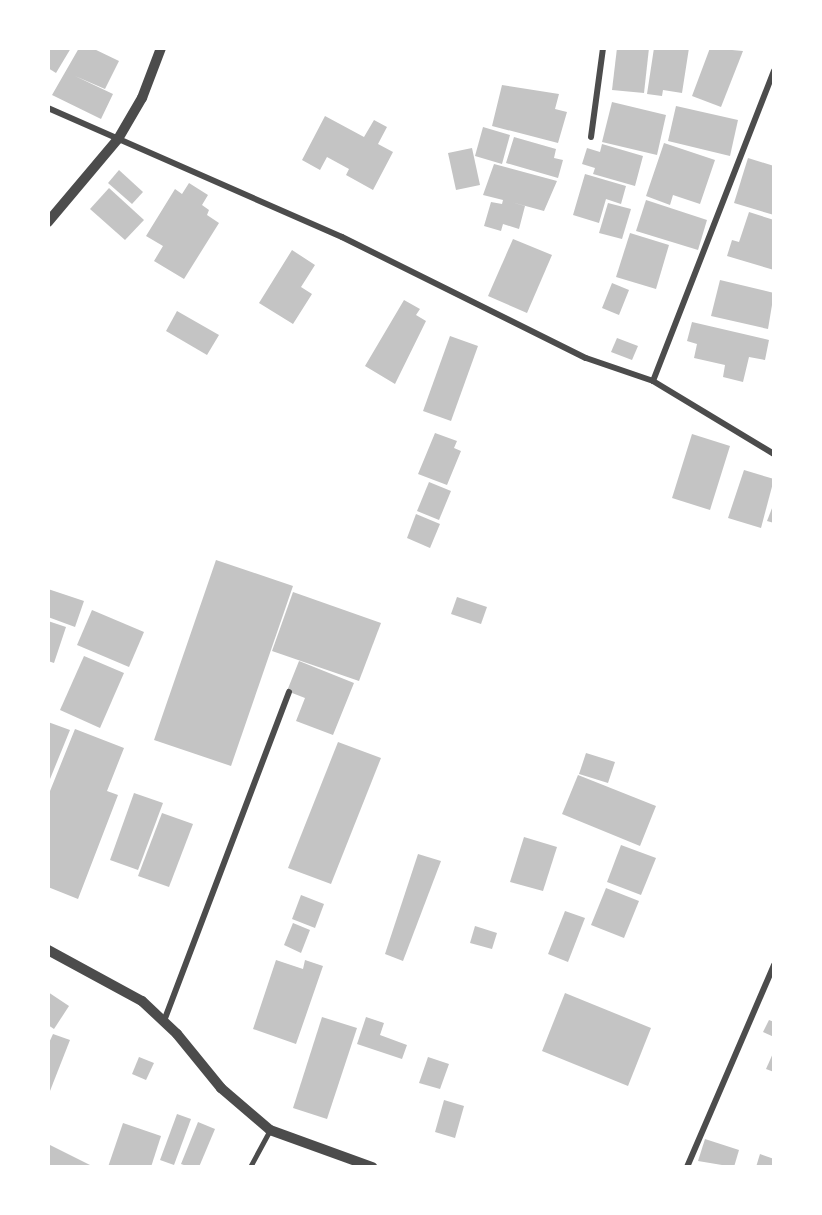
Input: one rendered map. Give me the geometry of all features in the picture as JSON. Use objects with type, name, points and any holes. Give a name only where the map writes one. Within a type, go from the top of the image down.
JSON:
[{"type":"street","points":[[48,222],[118,139],[142,98],[161,48]]},
{"type":"street","points":[[591,137],[603,48]]},
{"type":"street","points":[[653,381],[774,71]]},
{"type":"street","points":[[48,108],[342,237],[586,358],[653,381],[755,439],[774,454]]},
{"type":"street","points":[[163,1022],[289,692]]},
{"type":"street","points":[[48,950],[142,1001],[221,1088],[270,1130],[372,1167]]},
{"type":"street","points":[[687,1167],[774,965]]},
{"type":"lane","points":[[250,1167],[270,1130]]},
{"type":"building","points":[[48,48],[71,48],[56,73],[48,68]]},
{"type":"building","points":[[79,48],[92,48],[119,61],[105,89],[75,76],[113,94],[101,119],[52,95]]},
{"type":"building","points":[[617,48],[649,48],[644,93],[612,90]]},
{"type":"building","points":[[654,48],[689,48],[682,93],[663,90],[662,96],[647,94]]},
{"type":"building","points":[[710,48],[743,51],[721,107],[692,96]]},
{"type":"building","points":[[502,85],[559,94],[555,109],[567,112],[558,143],[492,126]]},
{"type":"building","points":[[612,102],[666,115],[657,155],[602,142]]},
{"type":"building","points":[[676,106],[738,120],[730,156],[668,141]]},
{"type":"building","points":[[325,116],[364,137],[374,120],[387,127],[378,144],[393,152],[373,190],[346,175],[349,169],[327,157],[320,170],[302,160]]},
{"type":"building","points":[[483,127],[510,135],[502,164],[475,156]]},
{"type":"building","points":[[514,137],[556,149],[554,158],[563,160],[558,178],[506,163]]},
{"type":"building","points":[[664,143],[715,160],[700,204],[673,195],[670,205],[646,196]]},
{"type":"building","points":[[602,144],[643,156],[635,186],[593,174],[595,168],[582,164],[587,148],[600,152]]},
{"type":"building","points":[[472,148],[480,185],[456,190],[448,153]]},
{"type":"building","points":[[748,158],[774,166],[774,215],[734,203]]},
{"type":"building","points":[[494,164],[557,181],[544,211],[511,202],[525,206],[519,229],[503,224],[501,231],[484,226],[491,202],[502,204],[503,200],[483,195]]},
{"type":"building","points":[[119,170],[143,192],[132,204],[108,183]]},
{"type":"building","points":[[585,174],[626,186],[621,204],[606,199],[599,223],[573,215]]},
{"type":"building","points":[[189,183],[208,195],[202,205],[209,210],[207,215],[219,223],[184,279],[154,261],[163,246],[146,236],[175,189],[182,194]]},
{"type":"building","points":[[109,188],[144,220],[125,240],[90,209]]},
{"type":"building","points":[[646,200],[707,220],[698,250],[636,231]]},
{"type":"building","points":[[608,203],[631,209],[622,239],[599,233]]},
{"type":"building","points":[[749,212],[774,220],[774,270],[727,256],[732,240],[739,242]]},
{"type":"building","points":[[630,233],[669,245],[656,289],[616,277]]},
{"type":"building","points":[[513,239],[552,255],[527,313],[488,296]]},
{"type":"building","points":[[292,250],[315,265],[301,287],[312,294],[293,324],[259,303]]},
{"type":"building","points":[[720,280],[774,293],[768,329],[711,316]]},
{"type":"building","points":[[612,283],[629,290],[619,315],[602,308]]},
{"type":"building","points":[[404,300],[420,309],[416,315],[426,321],[395,384],[365,366]]},
{"type":"building","points":[[177,311],[219,335],[207,355],[166,331]]},
{"type":"building","points":[[692,322],[769,340],[765,360],[749,357],[743,382],[723,377],[725,365],[694,358],[697,344],[687,341]]},
{"type":"building","points":[[450,336],[478,346],[451,421],[423,411]]},
{"type":"building","points":[[617,338],[638,346],[632,360],[611,352]]},
{"type":"building","points":[[435,433],[457,441],[454,448],[461,451],[447,485],[418,474]]},
{"type":"building","points":[[692,434],[730,446],[710,510],[672,498]]},
{"type":"building","points":[[744,470],[774,479],[761,528],[728,518]]},
{"type":"building","points":[[429,482],[451,491],[439,520],[417,511]]},
{"type":"building","points":[[774,503],[774,523],[767,521]]},
{"type":"building","points":[[416,514],[440,524],[430,548],[407,538]]},
{"type":"building","points":[[216,560],[293,586],[231,766],[154,740]]},
{"type":"building","points":[[48,589],[84,601],[75,627],[48,617]]},
{"type":"building","points":[[293,592],[381,623],[359,681],[272,651]]},
{"type":"building","points":[[457,597],[487,607],[481,624],[451,614]]},
{"type":"building","points":[[92,610],[144,632],[129,667],[77,645]]},
{"type":"building","points":[[48,621],[66,627],[54,663],[48,661]]},
{"type":"building","points":[[84,656],[124,673],[100,728],[60,710]]},
{"type":"building","points":[[299,661],[354,683],[333,735],[296,721],[305,698],[287,691]]},
{"type":"building","points":[[48,722],[70,730],[48,784]]},
{"type":"building","points":[[75,729],[124,748],[107,791],[118,795],[78,899],[48,887],[48,796]]},
{"type":"building","points":[[338,742],[381,758],[331,884],[288,868]]},
{"type":"building","points":[[586,753],[615,762],[608,783],[579,774]]},
{"type":"building","points":[[578,775],[656,806],[640,846],[562,814]]},
{"type":"building","points":[[134,793],[163,803],[138,870],[110,860]]},
{"type":"building","points":[[162,813],[193,824],[169,887],[138,876]]},
{"type":"building","points":[[524,837],[557,847],[543,891],[510,882]]},
{"type":"building","points":[[621,845],[656,858],[641,895],[607,882]]},
{"type":"building","points":[[418,854],[441,861],[403,961],[385,954]]},
{"type":"building","points":[[606,888],[639,901],[624,938],[591,925]]},
{"type":"building","points":[[301,895],[324,904],[315,928],[292,919]]},
{"type":"building","points":[[565,911],[585,918],[568,962],[548,954]]},
{"type":"building","points":[[293,923],[310,930],[301,953],[284,945]]},
{"type":"building","points":[[475,926],[497,933],[492,949],[470,943]]},
{"type":"building","points":[[276,960],[303,969],[305,960],[323,966],[296,1044],[253,1029]]},
{"type":"building","points":[[48,992],[69,1006],[54,1029],[48,1025]]},
{"type":"building","points":[[565,993],[651,1028],[628,1086],[542,1051]]},
{"type":"building","points":[[322,1017],[357,1028],[327,1119],[293,1108]]},
{"type":"building","points":[[366,1017],[384,1023],[380,1035],[407,1045],[402,1059],[357,1044]]},
{"type":"building","points":[[769,1020],[774,1022],[774,1037],[763,1032]]},
{"type":"building","points":[[53,1034],[70,1040],[50,1091],[48,1045]]},
{"type":"building","points":[[774,1051],[774,1072],[766,1069]]},
{"type":"building","points":[[139,1057],[154,1063],[146,1080],[132,1074]]},
{"type":"building","points":[[428,1057],[449,1064],[440,1089],[419,1083]]},
{"type":"building","points":[[444,1100],[464,1106],[455,1138],[435,1132]]},
{"type":"building","points":[[177,1114],[191,1119],[174,1165],[160,1160]]},
{"type":"building","points":[[198,1122],[215,1129],[199,1167],[189,1167],[181,1164]]},
{"type":"building","points":[[123,1123],[161,1136],[151,1167],[108,1167]]},
{"type":"building","points":[[705,1139],[739,1150],[734,1167],[698,1161]]},
{"type":"building","points":[[48,1144],[90,1165],[89,1167],[48,1167]]},
{"type":"building","points":[[760,1154],[774,1159],[774,1167],[756,1167]]}]
